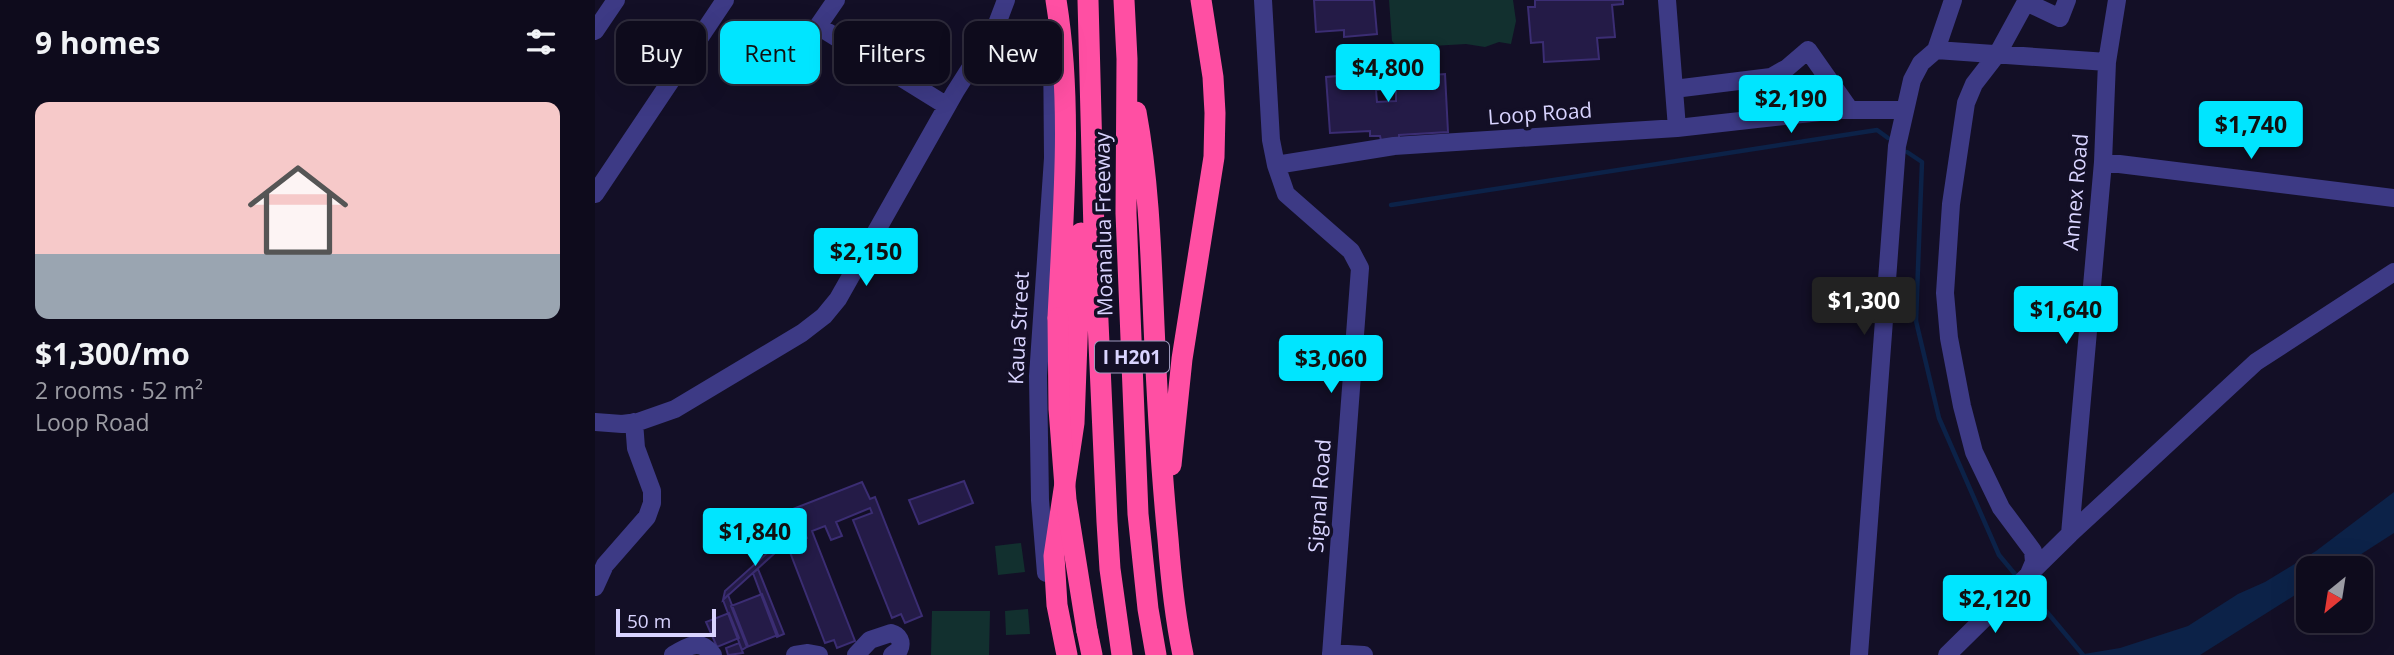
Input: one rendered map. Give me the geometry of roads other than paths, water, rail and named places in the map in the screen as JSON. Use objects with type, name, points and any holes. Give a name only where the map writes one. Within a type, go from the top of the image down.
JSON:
[{"type":"highway","points":[[1053,0],[1061,32],[1066,148],[1058,318],[1059,409],[1074,559],[1092,655]]},
{"type":"highway","name":"Moanalua Freeway","points":[[1088,0],[1109,557],[1122,655]]},
{"type":"highway","name":"Moanalua Freeway","points":[[1124,0],[1127,59],[1126,213],[1138,501],[1142,563],[1156,655]]},
{"type":"highway","points":[[1167,530],[1182,359],[1214,157],[1213,77],[1201,0]]},
{"type":"highway","points":[[1127,59],[1142,144],[1159,440],[1177,629],[1183,655]]},
{"type":"highway","points":[[1067,655],[1057,605],[1054,556],[1074,423],[1081,224],[1091,109]]},
{"type":"street","points":[[595,31],[616,0]]},
{"type":"street","points":[[595,194],[725,0]]},
{"type":"street","points":[[836,0],[818,26],[947,106]]},
{"type":"street","points":[[595,422],[634,422],[651,419],[675,409],[802,333],[824,316],[838,299],[947,106],[995,29],[1006,0]]},
{"type":"street","name":"Kaua Street","points":[[1053,0],[1052,158],[1038,376],[1038,442],[1047,583],[1055,620],[1067,655]]},
{"type":"street","points":[[1263,0],[1271,140],[1276,165]]},
{"type":"street","points":[[1667,0],[1677,128]]},
{"type":"street","points":[[1859,655],[1898,146],[1904,110],[1916,70],[1936,50],[1953,0]]},
{"type":"street","points":[[2021,582],[2034,562],[2033,551],[1992,493],[1970,437],[1949,338],[1945,293],[1951,204],[1966,103],[1975,83],[1998,53],[2026,1],[2060,18],[2067,0]]},
{"type":"street","name":"Annex Road","points":[[2070,534],[2103,162],[2107,62],[2117,0]]},
{"type":"street","points":[[1674,89],[1771,77],[1787,68],[1808,50],[1850,110]]},
{"type":"street","points":[[1936,50],[2107,62]]},
{"type":"street","name":"Loop Road","points":[[1276,165],[1394,146],[1677,128],[1850,110],[1904,110]]},
{"type":"street","points":[[2103,162],[2394,198]]},
{"type":"street","name":"Signal Road","points":[[1276,165],[1286,194],[1351,251],[1360,268],[1331,654]]},
{"type":"street","points":[[1947,655],[2070,534],[2256,362],[2394,272]]},
{"type":"street","points":[[595,587],[605,565],[647,517],[652,503],[652,491],[636,448],[634,422]]},
{"type":"street","points":[[856,655],[870,640],[891,632],[901,643],[899,650],[891,655]]},
{"type":"street","points":[[673,655],[691,644],[697,644],[707,648],[713,655]]},
{"type":"street","points":[[1331,654],[1364,655]]},
{"type":"street","points":[[795,655],[819,655]]},
{"type":"water","points":[[2394,492],[2394,533],[2358,556],[2308,556]]},
{"type":"water","points":[[2296,563],[2296,595],[2200,655],[2078,655],[2120,648],[2188,626],[2238,594]]},
{"type":"waterway","points":[[1391,205],[1877,130],[1888,138]]},
{"type":"waterway","points":[[1907,152],[1922,162],[1916,321],[1939,418],[1999,555],[2019,579]]},
{"type":"waterway","points":[[2025,586],[2083,655]]}]
